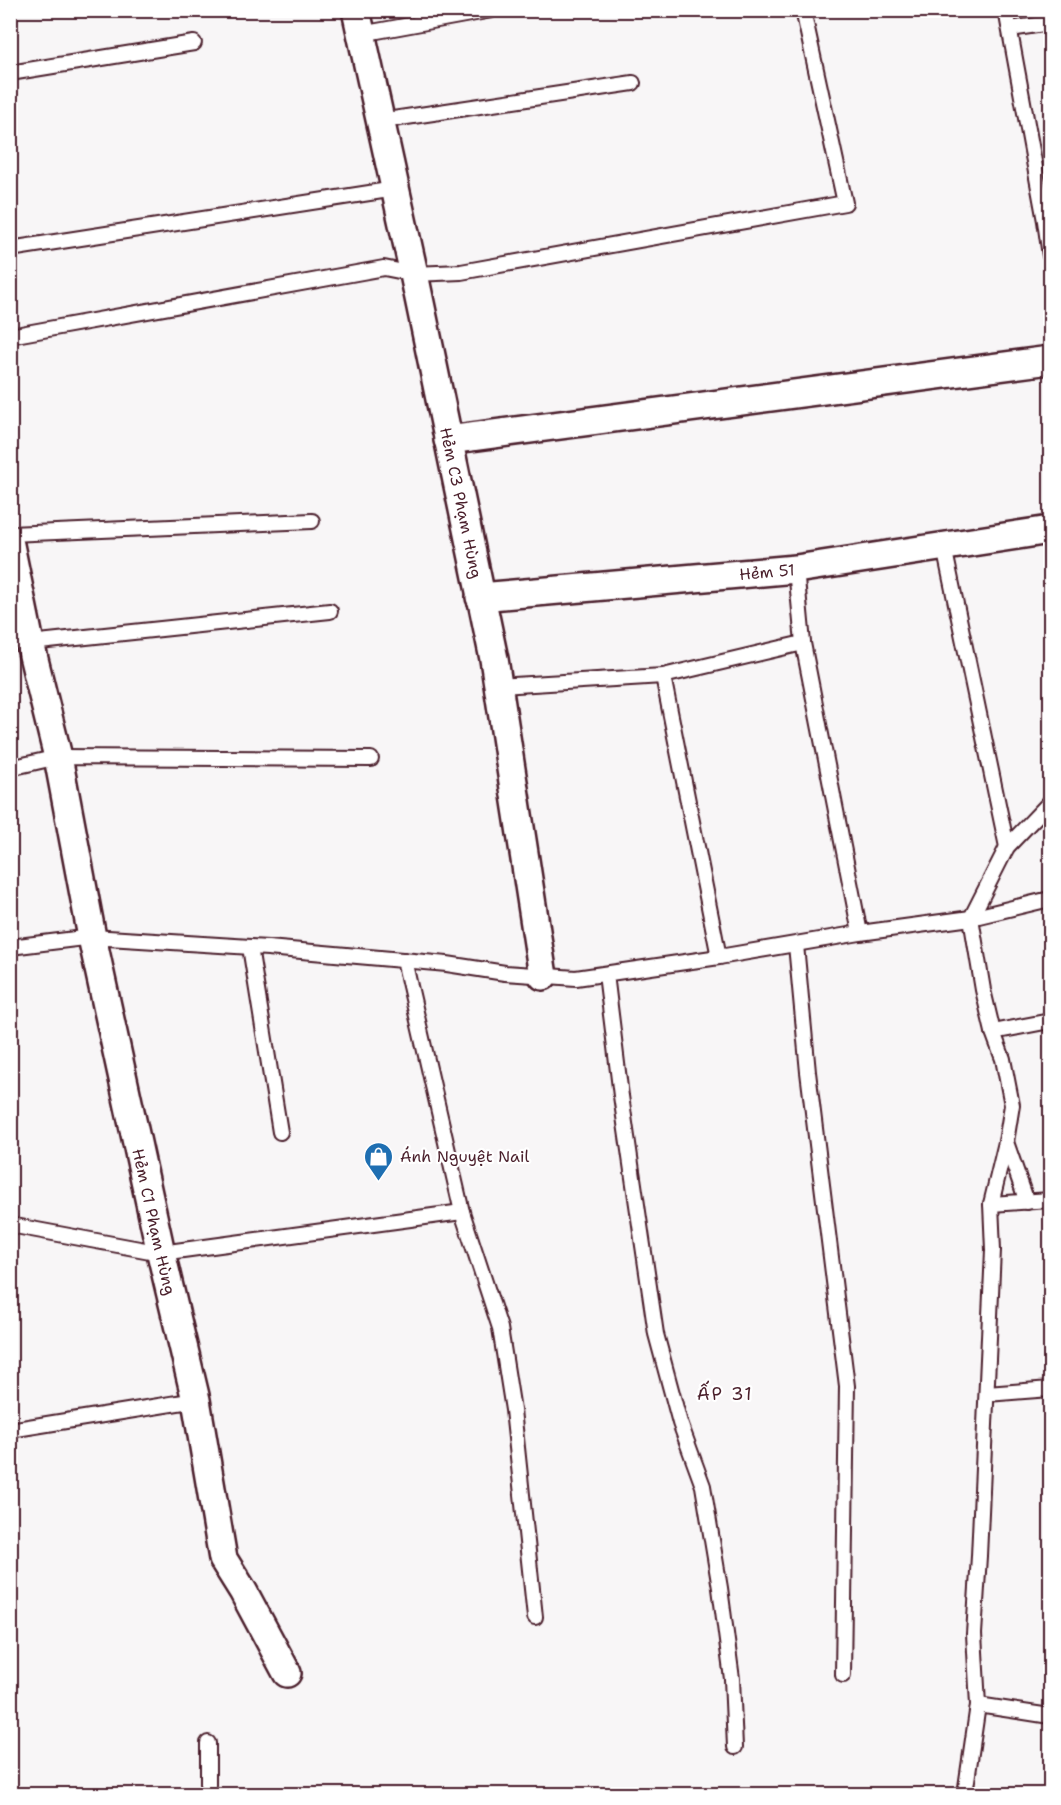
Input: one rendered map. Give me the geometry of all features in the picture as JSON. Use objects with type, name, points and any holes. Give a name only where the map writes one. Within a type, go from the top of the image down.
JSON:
[{"type":"street","name":"Hẻm C3 Phạm Hùng","points":[[359,22],[414,274],[498,686],[543,976]]},
{"type":"street","points":[[448,440],[1050,360]]},
{"type":"street","name":"Hẻm 51","points":[[480,597],[796,569],[1050,530]]},
{"type":"street","name":"Hẻm C1 Phạm Hùng","points":[[10,545],[30,643],[58,757],[93,937],[161,1253],[196,1400],[223,1559],[287,1673]]},
{"type":"lane","points":[[359,22],[492,10]]},
{"type":"lane","points":[[10,336],[384,268],[414,274],[461,272],[845,203],[803,10]]},
{"type":"lane","points":[[1006,10],[1048,221],[1050,256]]},
{"type":"lane","points":[[1010,29],[1050,22]]},
{"type":"lane","points":[[10,73],[194,43]]},
{"type":"lane","points":[[380,121],[633,83]]},
{"type":"lane","points":[[10,249],[395,189]]},
{"type":"lane","points":[[10,534],[312,521]]},
{"type":"lane","points":[[944,547],[1007,847]]},
{"type":"lane","points":[[796,569],[803,643],[860,933]]},
{"type":"lane","points":[[30,643],[330,611]]},
{"type":"lane","points":[[498,686],[663,676],[803,643]]},
{"type":"lane","points":[[663,676],[719,957]]},
{"type":"lane","points":[[10,768],[58,757],[371,759]]},
{"type":"lane","points":[[964,1794],[978,1705],[974,1634],[993,1250],[991,1204],[1006,1142],[1012,1105],[1003,1059],[993,1032],[983,990],[971,918],[1007,847],[1050,802]]},
{"type":"lane","points":[[10,947],[93,937],[404,960],[447,964],[505,974],[576,978],[796,945],[860,933],[971,918],[1050,899]]},
{"type":"lane","points":[[796,945],[808,1072],[847,1386],[843,1675]]},
{"type":"lane","points":[[250,947],[280,1132]]},
{"type":"lane","points":[[404,960],[462,1212],[500,1328],[513,1410],[535,1617]]},
{"type":"lane","points":[[606,974],[656,1334],[680,1423],[703,1486],[732,1679],[735,1746]]},
{"type":"lane","points":[[993,1032],[1050,1021]]},
{"type":"lane","points":[[1006,1142],[1027,1202]]},
{"type":"lane","points":[[991,1204],[1050,1200]]},
{"type":"lane","points":[[10,1225],[161,1253],[462,1212]]},
{"type":"lane","points":[[987,1394],[1050,1389]]},
{"type":"lane","points":[[10,1430],[196,1400]]},
{"type":"lane","points":[[978,1705],[1050,1716]]},
{"type":"lane","points":[[208,1743],[208,1794]]},
{"type":"place","name":"Ánh Nguyệt Nail","points":[[379,1182]]},
{"type":"district","name":"ẤP 31","points":[[725,1394]]}]
